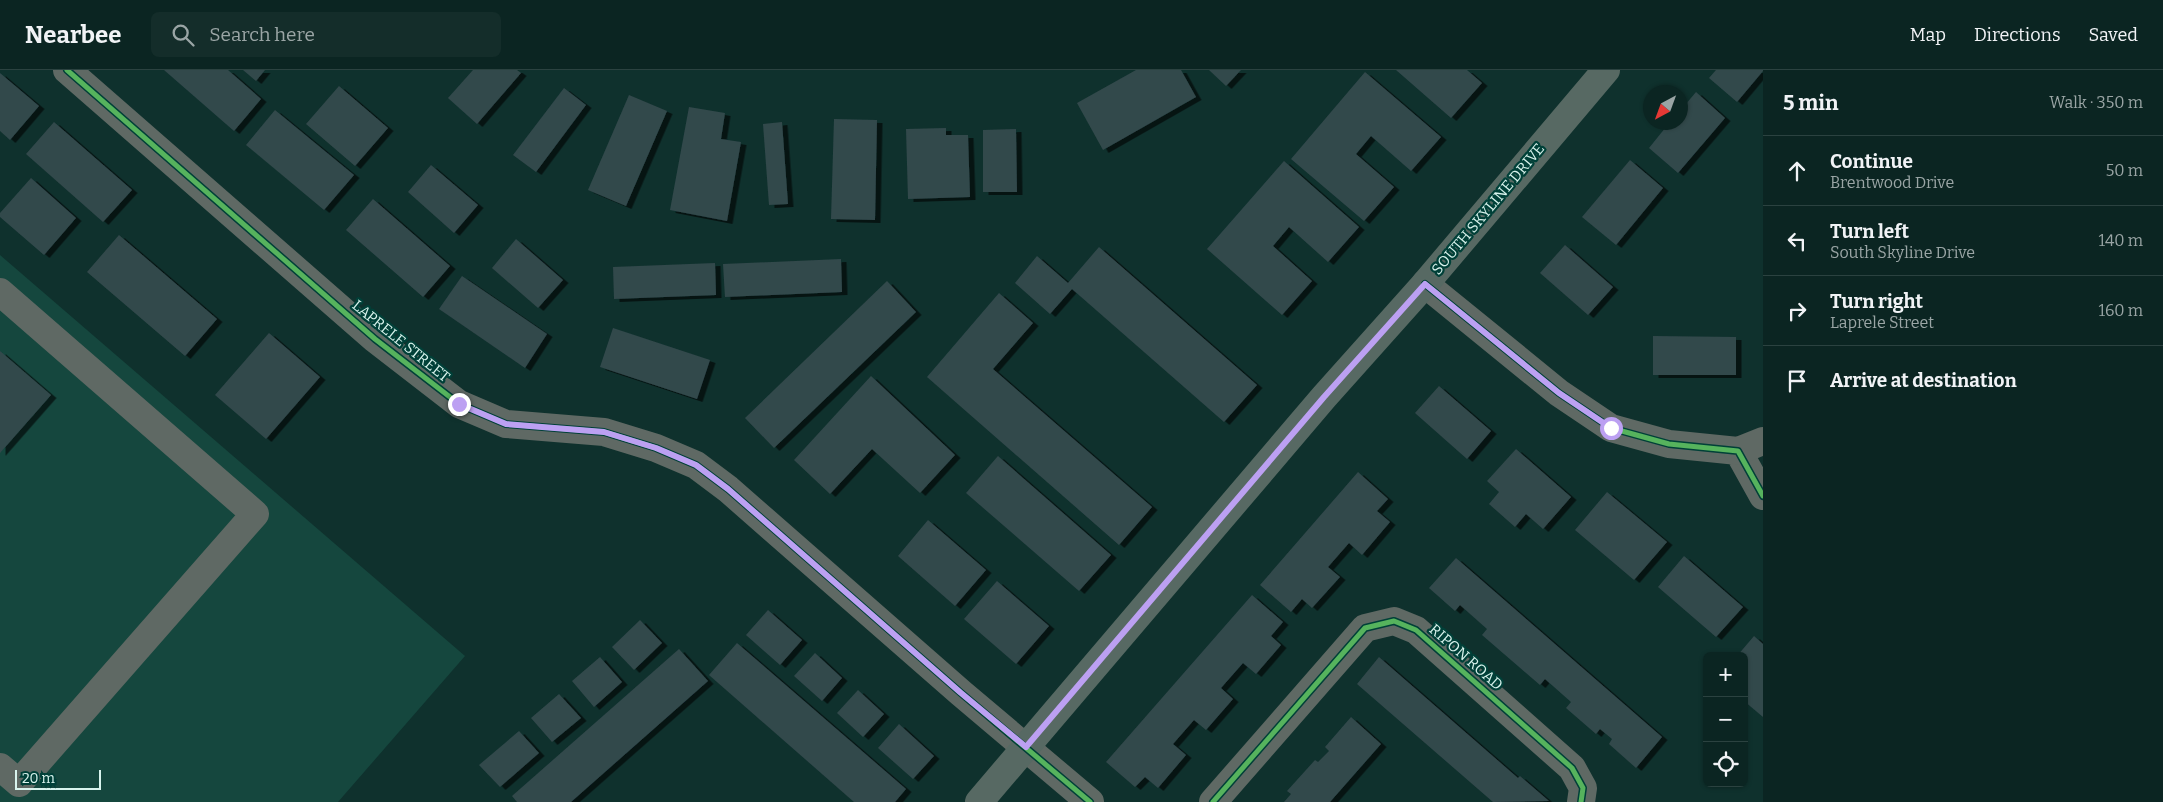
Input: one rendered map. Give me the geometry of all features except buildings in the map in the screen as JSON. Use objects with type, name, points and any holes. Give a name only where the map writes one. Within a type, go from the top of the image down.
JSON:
[{"type":"main road","name":"SOUTH SKYLINE DRIVE","points":[[979,802],[1324,397],[1425,284],[1606,70]]},
{"type":"street","name":"LAPRELE STREET","points":[[67,70],[375,339],[459,404],[506,424],[604,432],[656,448],[696,465],[728,489],[961,693],[1090,802]]},
{"type":"street","points":[[1425,284],[1559,393],[1611,428],[1669,444],[1738,451],[1763,441]]},
{"type":"street","points":[[0,292],[254,514],[19,784],[0,767]]},
{"type":"street","points":[[1738,451],[1763,496]]},
{"type":"street","name":"RIPON ROAD","points":[[1213,802],[1365,628],[1394,621],[1416,630],[1572,768],[1583,788],[1582,802]]},
{"type":"shaded area","points":[[0,255],[465,656],[338,802],[0,802]]},
{"type":"cycle path","points":[[67,70],[375,339],[459,404],[506,424],[604,432],[656,448],[696,465],[728,489],[961,693],[1090,802]]},
{"type":"cycle path","points":[[1425,284],[1559,393],[1611,428],[1669,444],[1738,451],[1763,496]]},
{"type":"cycle path","points":[[1213,802],[1365,628],[1394,621],[1416,630],[1572,768],[1583,788],[1581,802]]},
{"type":"route","points":[[459,404],[506,424],[604,432],[656,448],[696,465],[728,489],[961,693],[1026,747],[1324,397],[1425,284],[1559,393],[1611,428]]}]
